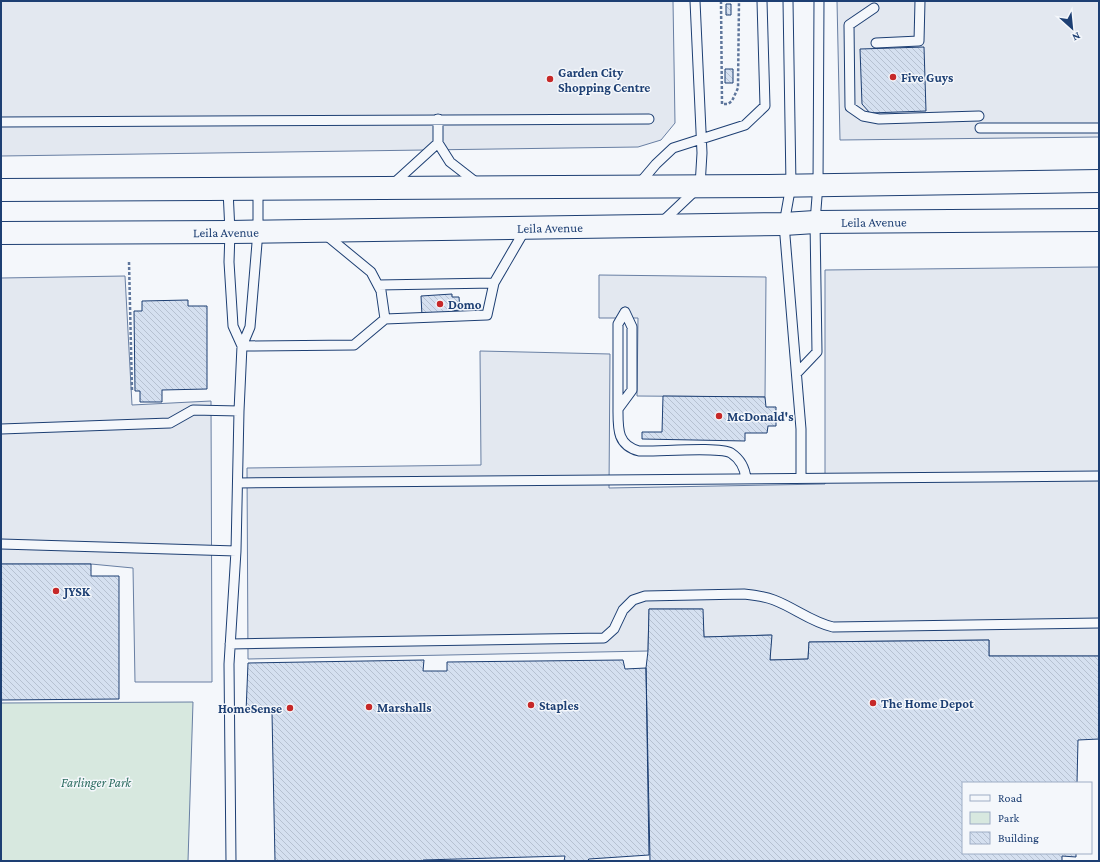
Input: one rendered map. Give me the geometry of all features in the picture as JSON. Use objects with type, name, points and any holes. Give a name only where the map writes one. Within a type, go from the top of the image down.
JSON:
[{"type":"main road","points":[[1,190],[228,190],[258,188],[481,186],[636,187],[1099,181]]},
{"type":"main road","name":"Leila Avenue","points":[[3,236],[784,224],[815,222],[1099,220]]},
{"type":"lane","points":[[659,225],[700,186],[702,153],[695,1]]},
{"type":"lane","points":[[636,187],[656,164],[673,148],[745,125],[765,106],[762,1]]},
{"type":"lane","points":[[788,1],[791,185],[784,224],[801,429],[801,478]]},
{"type":"lane","points":[[797,372],[817,352],[815,222],[818,184],[819,1]]},
{"type":"lane","points":[[876,42],[919,41],[920,1]]},
{"type":"lane","points":[[874,8],[849,24],[850,107],[863,116],[879,119],[979,116]]},
{"type":"lane","points":[[1,122],[649,118]]},
{"type":"lane","points":[[438,119],[438,144],[450,162],[481,186]]},
{"type":"lane","points":[[980,128],[1099,128]]},
{"type":"lane","points":[[388,188],[438,144]]},
{"type":"lane","points":[[232,861],[229,664],[236,551],[242,346],[250,327],[258,231],[258,188]]},
{"type":"lane","points":[[228,190],[230,232],[229,262],[233,326],[242,346]]},
{"type":"lane","points":[[242,346],[354,345],[385,320],[487,315],[494,283],[526,227]]},
{"type":"lane","points":[[321,230],[371,272],[381,291],[385,320]]},
{"type":"lane","points":[[378,285],[494,283]]},
{"type":"lane","points":[[618,409],[632,390],[632,327],[625,312],[618,324],[618,409],[620,436],[624,443],[639,451],[717,450],[730,452],[740,461],[745,472],[746,479]]},
{"type":"lane","points":[[1,429],[170,422],[193,410],[239,411]]},
{"type":"lane","points":[[238,483],[1099,476]]},
{"type":"lane","points":[[1,544],[236,551]]},
{"type":"lane","points":[[230,644],[604,638],[614,629],[623,610],[633,600],[645,596],[758,595],[775,600],[820,624],[833,627],[1099,624]]},
{"type":"path","points":[[721,1],[722,104],[728,104],[732,101],[738,88],[739,1]]},
{"type":"path","points":[[129,262],[132,391]]},
{"type":"green space","name":"Farlinger Park","points":[[193,702],[188,861],[1,861],[1,703]]},
{"type":"shaded area","points":[[1,1],[673,1],[675,123],[661,140],[638,147],[1,156]]},
{"type":"shaded area","points":[[837,1],[1099,1],[1099,137],[840,140]]},
{"type":"shaded area","points":[[1099,267],[1099,656],[989,656],[989,640],[809,642],[808,659],[770,660],[771,635],[704,637],[702,609],[649,609],[648,651],[248,659],[247,468],[481,465],[480,351],[610,354],[609,488],[825,484],[825,270]]},
{"type":"shaded area","points":[[599,275],[766,277],[765,397],[637,396],[638,318],[599,318]]},
{"type":"shaded area","points":[[125,276],[132,405],[211,401],[212,682],[135,682],[133,568],[91,564],[1,564],[1,278]]},
{"type":"building","points":[[726,4],[731,4],[731,15],[726,15]]},
{"type":"building","name":"Five Guys","points":[[924,47],[926,111],[870,113],[862,104],[860,49]]},
{"type":"building","points":[[725,69],[733,69],[733,83],[725,83]]},
{"type":"building","name":"Domo","points":[[452,294],[452,297],[459,297],[460,310],[452,311],[452,315],[422,316],[421,296]]},
{"type":"building","points":[[188,300],[188,306],[207,306],[207,389],[162,390],[162,402],[140,402],[140,391],[135,391],[134,311],[142,311],[142,301]]},
{"type":"building","name":"McDonald's","points":[[663,396],[765,397],[766,407],[776,407],[776,426],[768,426],[767,433],[745,433],[745,441],[642,439],[642,432],[662,432]]},
{"type":"building","points":[[1,564],[91,564],[91,576],[119,576],[119,699],[1,700]]},
{"type":"building","name":"The Home Depot","points":[[649,609],[703,609],[704,637],[772,635],[770,660],[808,659],[809,642],[989,640],[989,656],[1099,656],[1099,739],[1078,740],[1077,782],[962,782],[962,854],[1076,854],[1076,857],[1062,856],[1062,861],[650,861],[646,668]]},
{"type":"building","points":[[424,660],[423,671],[447,671],[447,662],[623,660],[625,669],[646,668],[649,855],[589,859],[587,861],[564,861],[565,856],[423,860],[424,861],[275,861],[272,713],[246,712],[248,663]]},
{"type":"place","name":"Five Guys","points":[[893,77]]},
{"type":"place","name":"Garden City Shopping Centre","points":[[550,79]]},
{"type":"place","name":"Domo","points":[[440,304]]},
{"type":"place","name":"McDonald's","points":[[719,416]]},
{"type":"place","name":"JYSK","points":[[56,591]]},
{"type":"place","name":"The Home Depot","points":[[873,703]]},
{"type":"place","name":"Staples","points":[[531,705]]},
{"type":"place","name":"Marshalls","points":[[369,707]]},
{"type":"place","name":"HomeSense","points":[[290,708]]}]
